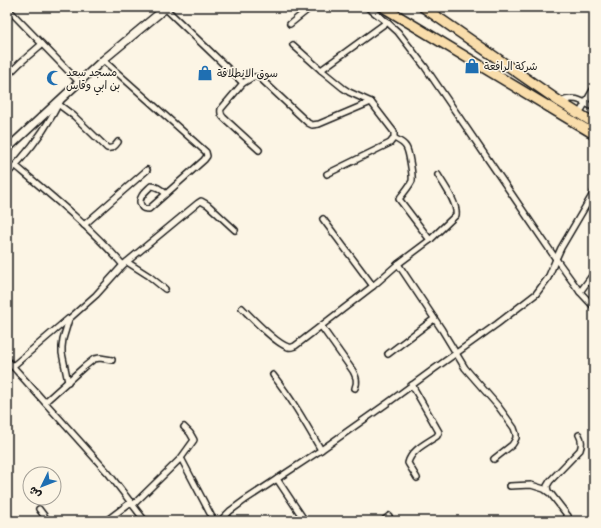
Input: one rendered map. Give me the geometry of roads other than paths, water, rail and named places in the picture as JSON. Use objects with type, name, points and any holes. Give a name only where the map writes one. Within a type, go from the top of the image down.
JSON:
[{"type":"highway","points":[[383,7],[594,134]]},
{"type":"highway","points":[[391,7],[410,19],[425,32]]},
{"type":"highway","points":[[416,7],[438,17]]},
{"type":"highway","points":[[423,7],[560,102],[594,123]]},
{"type":"street","points":[[290,24],[311,7]]},
{"type":"street","points":[[367,7],[398,32],[425,67],[556,259],[580,292],[594,307]]},
{"type":"street","points":[[8,8],[79,82]]},
{"type":"street","points":[[7,149],[79,82],[166,8],[243,83]]},
{"type":"street","points":[[321,70],[387,22]]},
{"type":"street","points":[[7,76],[42,44]]},
{"type":"street","points":[[292,45],[349,92],[371,102],[394,132],[394,138],[390,143],[327,174]]},
{"type":"street","points":[[104,60],[207,154],[206,159],[149,209],[145,209],[140,205],[141,197],[151,186],[157,187],[166,194]]},
{"type":"street","points":[[259,150],[224,118],[220,112],[243,83],[253,76],[259,77],[308,123],[312,125],[319,124],[371,102]]},
{"type":"street","points":[[579,114],[594,88]]},
{"type":"street","points":[[7,174],[16,166],[44,130],[62,98]]},
{"type":"street","points":[[560,102],[570,98],[579,100],[594,108]]},
{"type":"street","points":[[58,104],[74,116],[107,148],[113,148],[118,142]]},
{"type":"street","points":[[394,138],[406,147],[409,156],[412,178],[411,183],[399,199],[400,202],[430,240]]},
{"type":"street","points":[[16,166],[43,188],[125,264],[144,272],[165,289]]},
{"type":"street","points":[[84,225],[147,170]]},
{"type":"street","points":[[242,308],[275,339],[288,347],[295,346],[430,240],[456,215],[457,211],[438,175]]},
{"type":"street","points":[[220,521],[238,505],[321,450],[498,324],[536,294],[548,278],[569,234],[594,192]]},
{"type":"street","points":[[13,366],[96,295],[125,264],[198,203],[202,201],[208,205],[235,230]]},
{"type":"street","points":[[323,219],[373,286]]},
{"type":"street","points":[[398,264],[465,368],[514,428],[516,438],[512,445],[494,459]]},
{"type":"street","points":[[580,292],[594,273]]},
{"type":"street","points":[[68,382],[62,347],[69,319]]},
{"type":"street","points":[[388,354],[434,319]]},
{"type":"street","points":[[320,326],[357,378],[355,388]]},
{"type":"street","points":[[45,402],[94,360],[100,358],[112,360]]},
{"type":"street","points":[[7,360],[109,474],[145,521]]},
{"type":"street","points":[[273,375],[294,403],[321,450]]},
{"type":"street","points":[[412,385],[439,432],[437,436],[413,453],[408,460],[408,463],[417,478]]},
{"type":"street","points":[[106,521],[132,504],[181,458],[194,440],[184,426]]},
{"type":"street","points":[[548,491],[547,486],[550,481],[580,450],[582,441],[579,435]]},
{"type":"street","points":[[181,458],[214,521]]},
{"type":"street","points":[[277,479],[304,521]]},
{"type":"street","points":[[510,486],[531,485],[548,491],[568,516],[569,521]]},
{"type":"street","points":[[39,509],[48,521]]},
{"type":"street","points":[[382,521],[388,516]]},
{"type":"place","name":"شركة الرافعة","points":[[472,66]]},
{"type":"place","name":"سوق الانطلاقة","points":[[205,73]]},
{"type":"place","name":"مسجد سعد بن ابي وقاس","points":[[54,78]]}]
